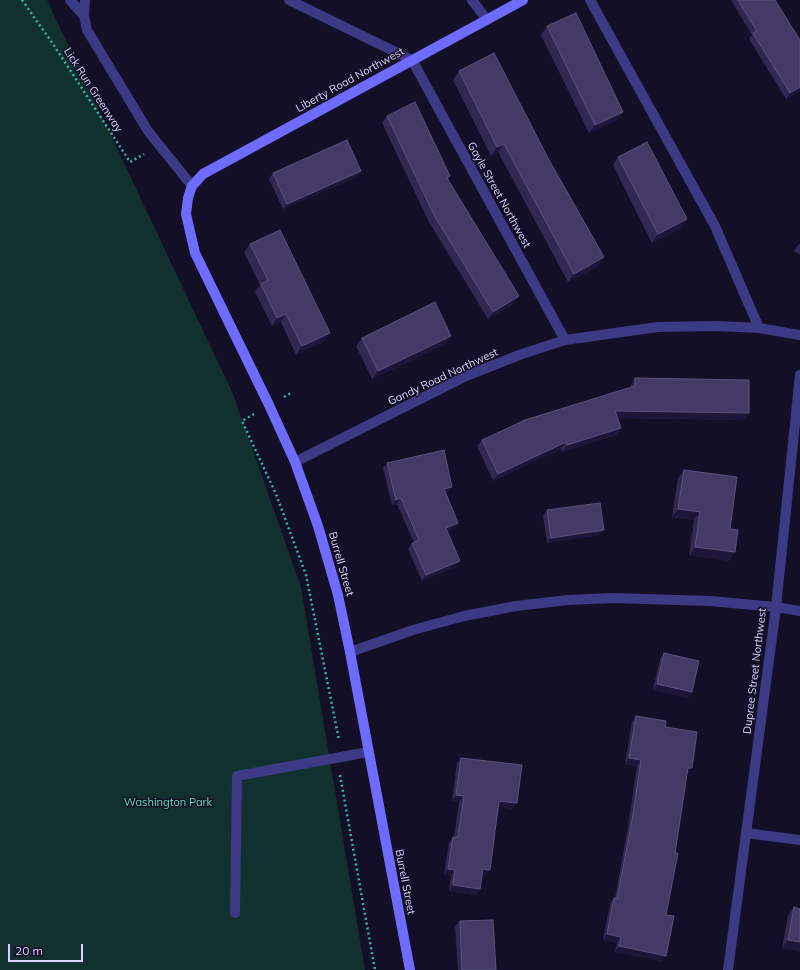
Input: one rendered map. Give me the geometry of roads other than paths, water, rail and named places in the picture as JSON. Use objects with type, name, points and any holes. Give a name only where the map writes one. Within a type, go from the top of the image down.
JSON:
[{"type":"street","points":[[70,0],[84,16]]},
{"type":"street","points":[[85,0],[84,16],[87,30],[148,131],[192,186]]},
{"type":"street","points":[[472,0],[487,20]]},
{"type":"street","name":"Liberty Road Northwest","points":[[192,186],[203,174],[523,0]]},
{"type":"street","points":[[590,0],[715,226],[759,328]]},
{"type":"street","points":[[295,1],[412,60]]},
{"type":"street","name":"Gayle Street Northwest","points":[[412,60],[565,340]]},
{"type":"street","name":"Burrell Street","points":[[192,186],[188,198],[186,214],[196,253],[295,462],[318,526],[334,580],[350,652],[410,970]]},
{"type":"street","name":"Gandy Road Northwest","points":[[295,462],[466,376],[522,354],[565,340],[658,326],[759,328],[800,335]]},
{"type":"street","name":"Dupree Street Northwest","points":[[728,970],[776,607],[800,375]]},
{"type":"street","points":[[350,652],[413,630],[464,616],[516,606],[568,600],[629,598],[710,601],[776,607],[800,611]]},
{"type":"street","points":[[236,913],[237,776],[339,759],[368,752]]},
{"type":"street","points":[[746,834],[800,840]]},
{"type":"park label","name":"Washington Park","points":[[168,803]]}]
